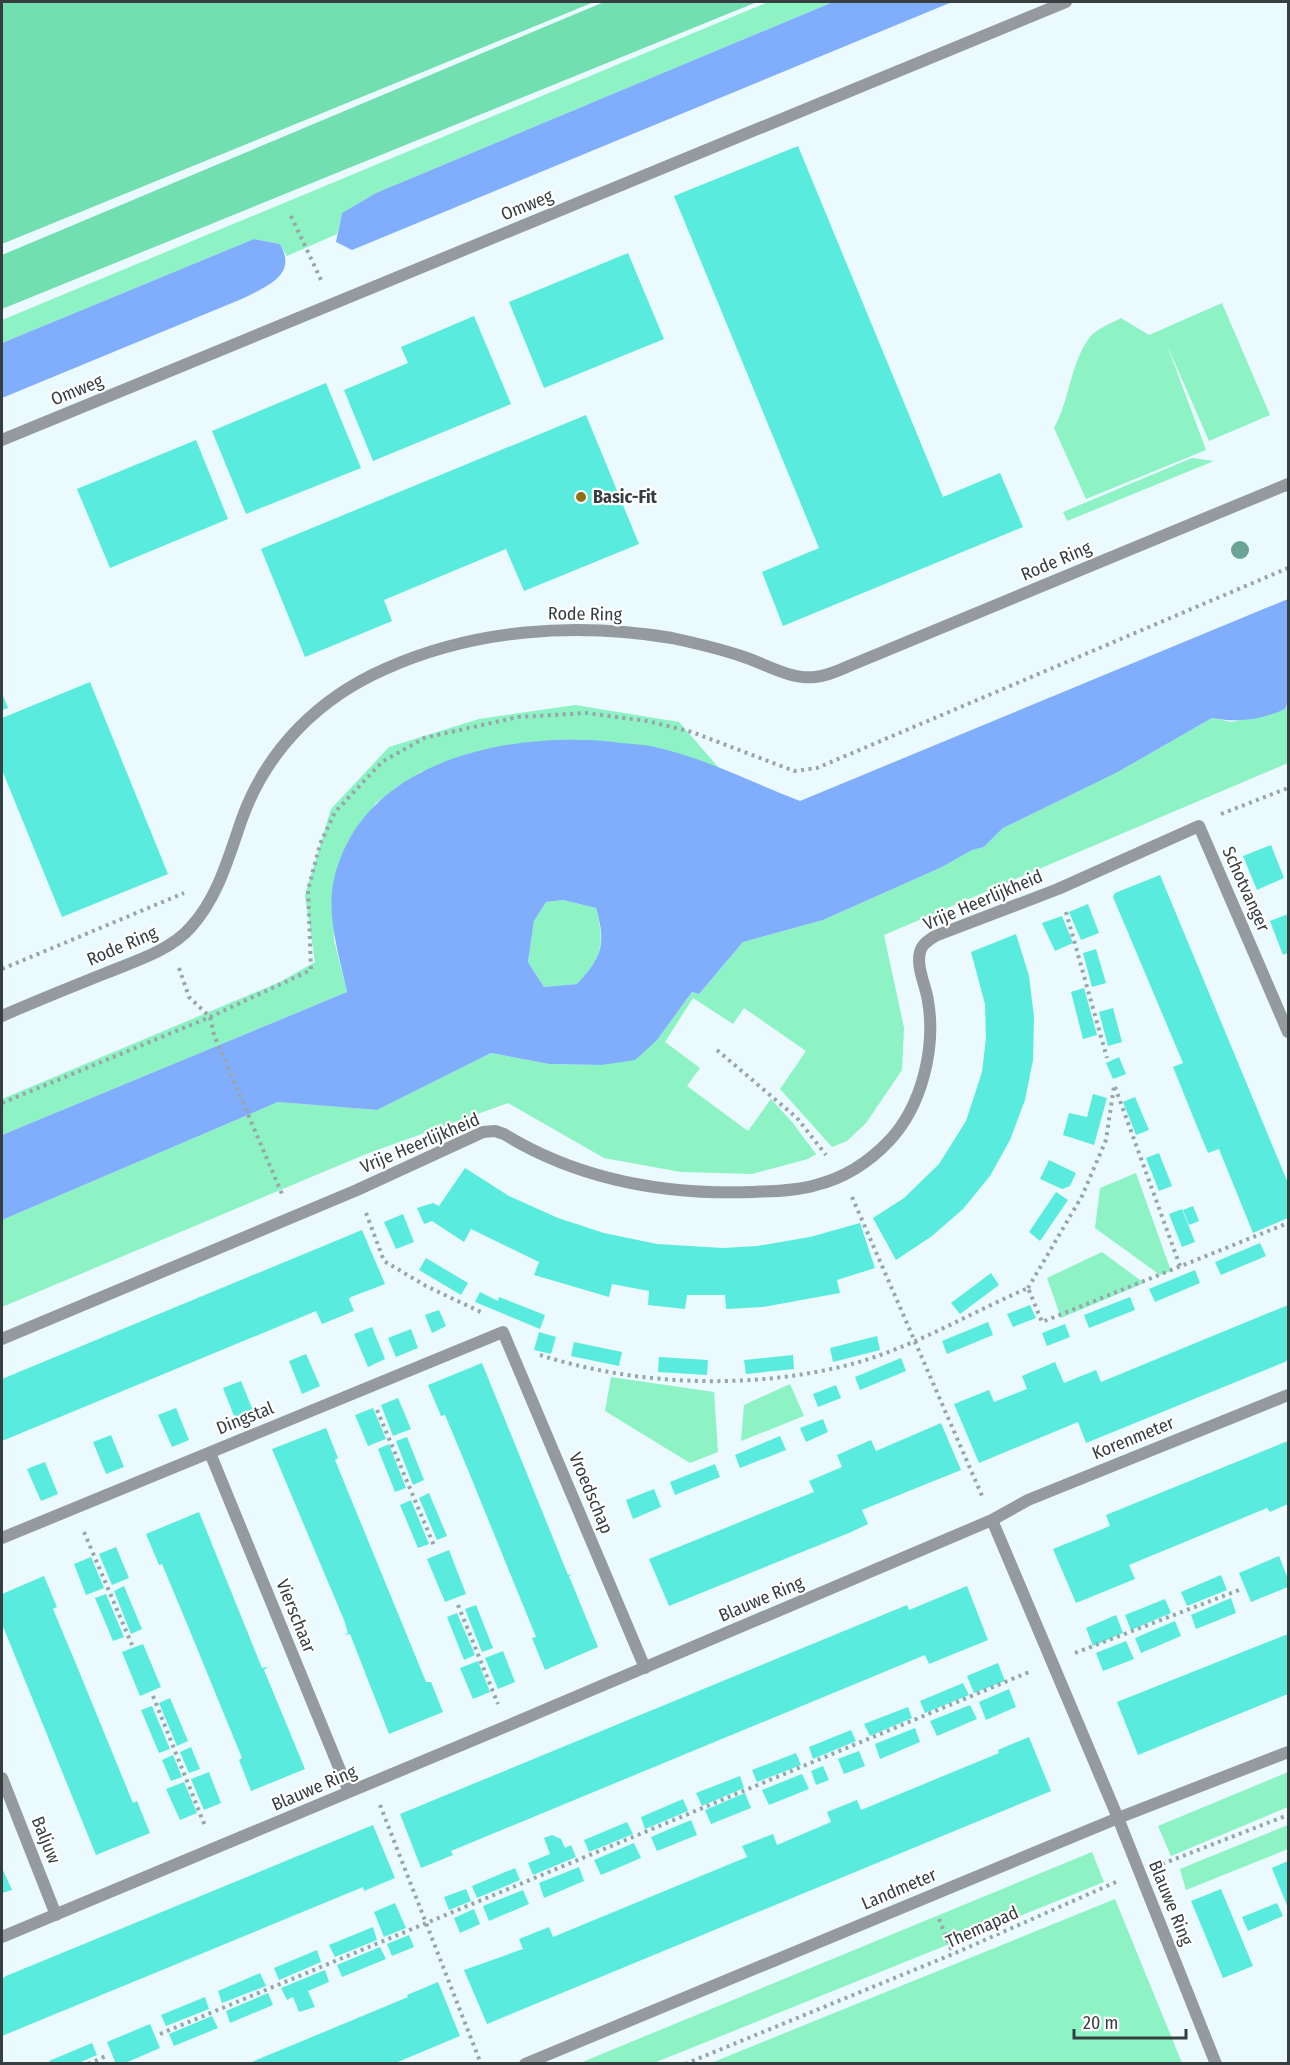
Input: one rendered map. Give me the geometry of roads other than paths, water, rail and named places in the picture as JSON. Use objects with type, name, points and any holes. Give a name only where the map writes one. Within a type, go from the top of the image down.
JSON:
[{"type":"street","name":"Omweg","points":[[2,440],[1066,2]]},
{"type":"street","name":"Rode Ring","points":[[2,1016],[170,945],[190,928],[212,899],[257,783],[290,737],[313,714],[344,690],[383,670],[425,653],[473,640],[533,632],[643,634],[703,645],[800,677],[815,677],[841,669],[1288,485]]},
{"type":"street","name":"Vrije Heerlijkheid","points":[[2,1339],[357,1190],[483,1132],[495,1131],[562,1164],[605,1179],[640,1185],[728,1193],[815,1186],[843,1176],[867,1161],[890,1139],[912,1107],[927,1066],[932,1032],[928,1001],[919,964],[919,954],[924,944],[935,936],[1058,888],[1198,826]]},
{"type":"street","name":"Schotvanger","points":[[1198,826],[1288,1032]]},
{"type":"street","name":"Dingstal","points":[[2,1538],[503,1332]]},
{"type":"street","name":"Vroedschap","points":[[503,1332],[645,1668]]},
{"type":"street","name":"Korenmeter","points":[[992,1520],[1028,1500],[1288,1395]]},
{"type":"street","name":"Vierschaar","points":[[210,1453],[349,1792]]},
{"type":"street","name":"Blauwe Ring","points":[[2,1936],[507,1726],[992,1520],[1118,1818],[1216,2064]]},
{"type":"street","name":"Landmeter","points":[[525,2064],[551,2059],[930,1896],[1118,1818],[1288,1752]]},
{"type":"street","name":"Baljuw","points":[[2,1778],[56,1915]]},
{"type":"water","points":[[833,2],[952,2],[352,250],[336,242],[342,213],[376,193]]},
{"type":"water","points":[[254,239],[280,244],[285,255],[283,272],[270,284],[244,298],[2,398],[2,343]]},
{"type":"water","points":[[1288,599],[1288,701],[1285,709],[1249,720],[1212,718],[1116,773],[1003,828],[984,847],[972,850],[942,867],[823,920],[743,942],[699,994],[692,992],[657,1040],[635,1060],[601,1065],[549,1064],[491,1053],[377,1110],[278,1102],[2,1220],[2,1135],[347,992],[333,925],[332,898],[333,884],[348,842],[373,808],[405,782],[443,762],[485,749],[529,742],[573,740],[614,742],[655,747],[674,752],[710,764],[800,801]],"holes":[[[563,900],[596,908],[601,940],[600,949],[592,965],[577,984],[544,987],[528,962],[534,921],[546,902]]]},
{"type":"place","name":"Basic-Fit","points":[[581,497]]}]
